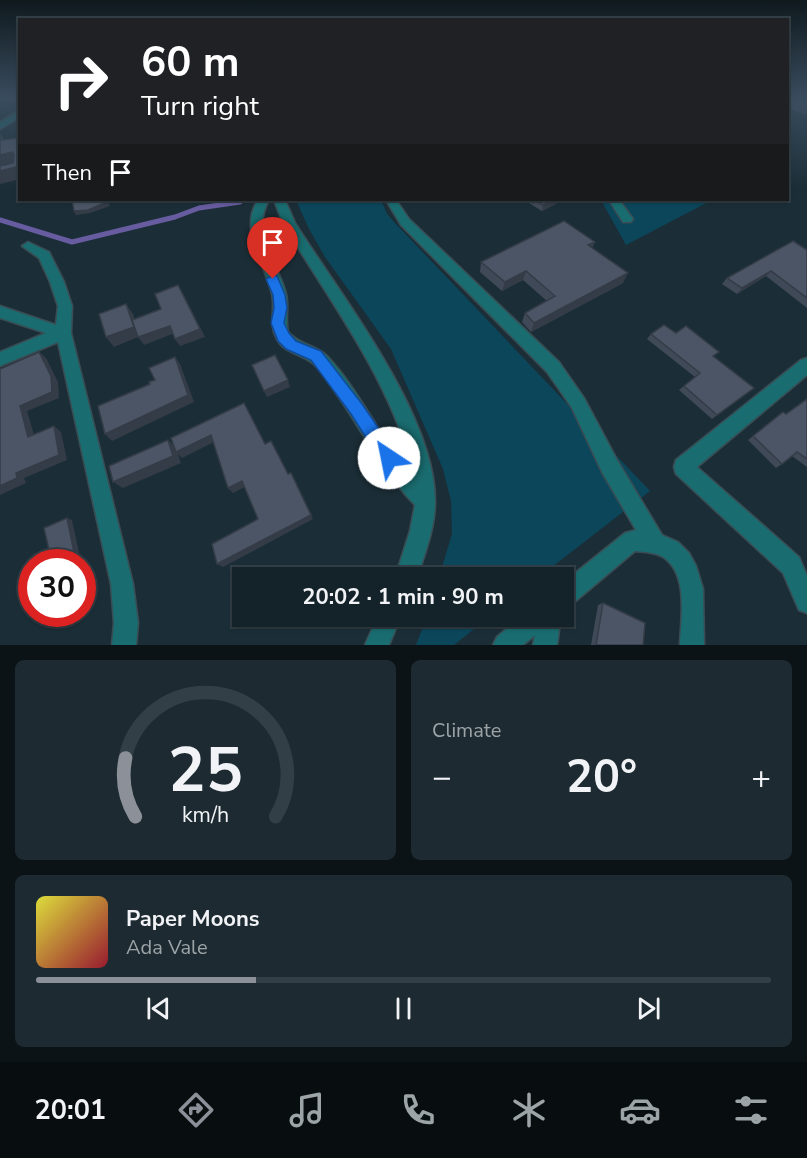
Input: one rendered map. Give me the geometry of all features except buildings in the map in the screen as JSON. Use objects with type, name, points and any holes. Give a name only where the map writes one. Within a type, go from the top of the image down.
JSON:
[{"type":"street","points":[[262,201],[256,212],[256,226],[266,264],[279,295],[278,323],[283,337],[291,345],[316,356],[356,409],[400,474],[425,501]]},
{"type":"street","points":[[279,201],[289,223],[372,355],[409,431],[422,467],[425,501],[417,546],[410,567]]},
{"type":"street","points":[[396,201],[405,222],[553,367],[578,403],[610,467],[654,541]]},
{"type":"street","points":[[615,201],[627,219]]},
{"type":"street","points":[[28,246],[44,255],[65,306],[63,333],[122,584],[126,622],[124,645]]},
{"type":"street","points":[[0,312],[63,333]]},
{"type":"street","points":[[0,358],[63,333]]},
{"type":"street","points":[[807,365],[683,467],[792,565],[807,602]]},
{"type":"street","points":[[574,588],[632,540],[654,541],[676,552],[688,569],[692,595],[692,645]]},
{"type":"street","points":[[377,645],[385,627]]},
{"type":"street","points":[[506,645],[527,627]]},
{"type":"street","points":[[545,645],[548,627]]},
{"type":"shaded area","points":[[296,201],[381,201],[387,214],[395,223],[650,491],[552,567],[442,567],[452,534],[451,501],[443,469],[391,349],[325,257]]},
{"type":"shaded area","points":[[602,201],[710,201],[626,245]]},
{"type":"shaded area","points":[[423,627],[476,627],[454,645],[416,645]]},
{"type":"waterway","points":[[0,220],[72,242],[175,217],[199,208],[240,202]]},
{"type":"route","points":[[273,279],[279,295],[278,323],[283,337],[291,345],[316,356],[389,458]]}]
